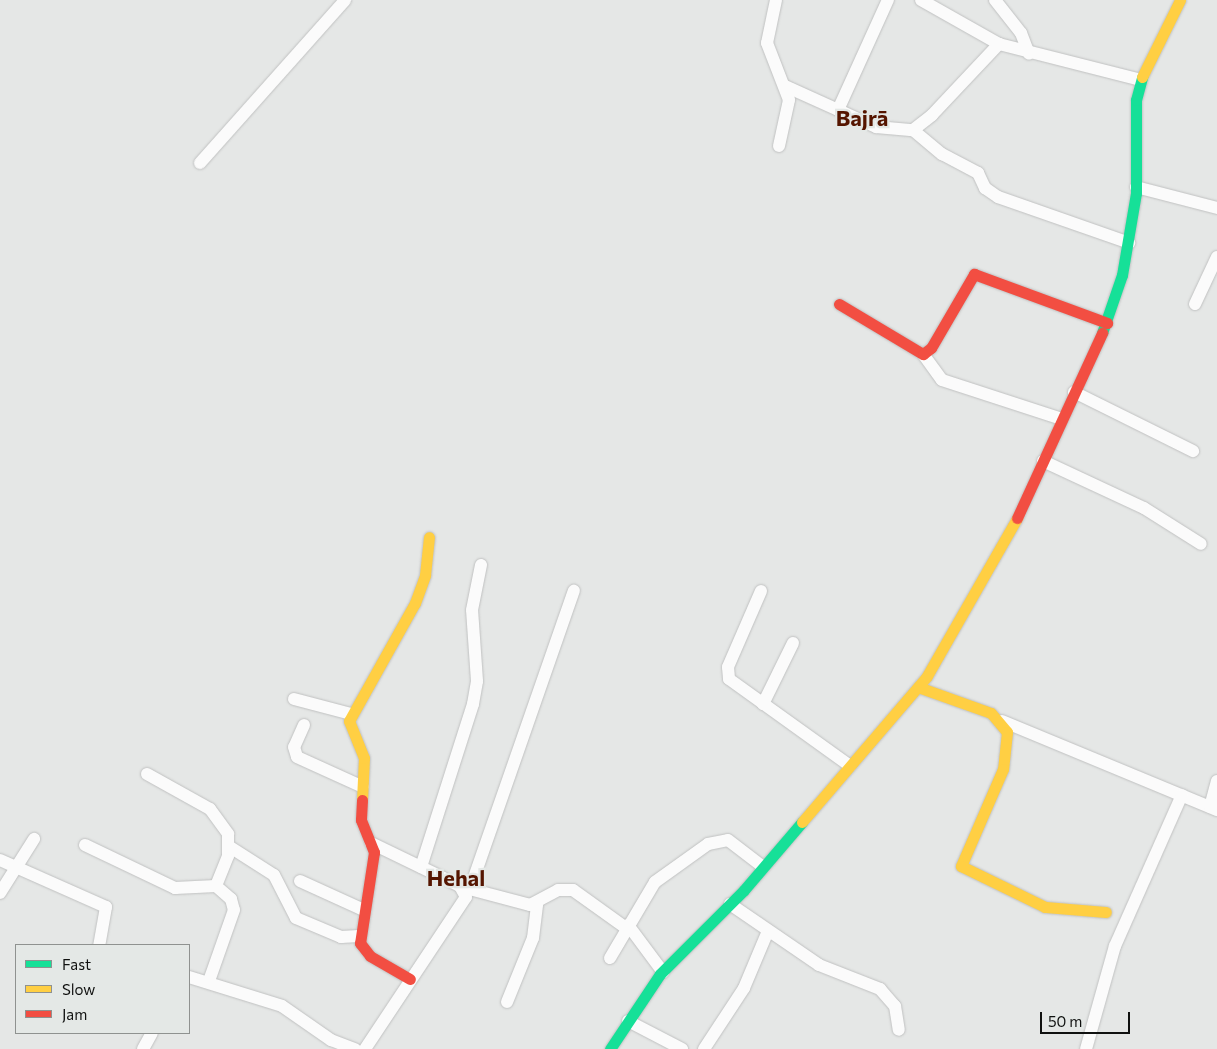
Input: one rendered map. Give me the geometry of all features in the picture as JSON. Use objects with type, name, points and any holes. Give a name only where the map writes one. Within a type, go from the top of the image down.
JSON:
[{"type":"street","points":[[200,163],[345,0]]},
{"type":"street","points":[[776,0],[767,43],[785,86],[788,110],[779,146]]},
{"type":"street","points":[[838,110],[888,0]]},
{"type":"street","points":[[921,0],[999,44],[1029,54],[1141,80]]},
{"type":"street","points":[[995,0],[1021,33],[1029,54]]},
{"type":"street","points":[[610,1049],[662,972],[764,867],[918,686],[958,627],[1043,461],[1107,323],[1129,244],[1136,187],[1136,100],[1141,80],[1180,0]]},
{"type":"street","points":[[785,86],[888,130],[913,130],[932,115],[999,44]]},
{"type":"street","points":[[913,130],[947,158],[978,173],[985,188],[998,197],[1129,244]]},
{"type":"street","points":[[1136,187],[1217,208]]},
{"type":"street","points":[[1196,304],[1217,258]]},
{"type":"street","points":[[923,354],[931,348],[974,274],[1107,323]]},
{"type":"street","points":[[839,304],[923,354],[942,380],[1062,419]]},
{"type":"street","points":[[1074,392],[1193,450]]},
{"type":"street","points":[[1043,461],[1144,508],[1201,544]]},
{"type":"street","points":[[410,979],[364,951],[359,936],[374,861],[371,843],[360,820],[364,758],[349,721],[351,714],[414,602],[425,575],[430,537]]},
{"type":"street","points":[[421,867],[476,690],[472,610],[480,565]]},
{"type":"street","points":[[365,1049],[410,979],[463,907],[466,897],[465,887],[574,591]]},
{"type":"street","points":[[760,591],[727,674],[763,704],[850,766]]},
{"type":"street","points":[[763,704],[793,644]]},
{"type":"street","points":[[918,686],[1213,808],[1217,781]]},
{"type":"street","points":[[294,699],[351,714]]},
{"type":"street","points":[[1002,721],[1008,751],[1003,769],[961,866],[1046,907],[1106,912]]},
{"type":"street","points":[[304,725],[294,747],[297,757],[363,787]]},
{"type":"street","points":[[147,774],[210,809],[224,824],[230,847],[216,886]]},
{"type":"street","points":[[1086,1049],[1115,946],[1182,795]]},
{"type":"street","points":[[0,893],[34,839]]},
{"type":"street","points":[[610,958],[627,926],[655,882],[708,844],[728,840],[764,867]]},
{"type":"street","points":[[371,843],[465,887],[520,904],[537,904],[558,890],[573,890],[627,926],[662,972]]},
{"type":"street","points":[[85,845],[175,888],[216,886]]},
{"type":"street","points":[[230,847],[274,875],[296,918],[341,937],[359,936]]},
{"type":"street","points":[[0,860],[106,908],[99,944]]},
{"type":"street","points":[[300,881],[364,910]]},
{"type":"street","points":[[209,981],[234,910],[216,886]]},
{"type":"street","points":[[507,1002],[533,938],[537,904]]},
{"type":"street","points":[[730,904],[819,965],[889,996],[899,1030]]},
{"type":"street","points":[[704,1049],[744,988],[768,931]]},
{"type":"street","points":[[190,977],[209,981],[282,1006],[331,1040],[355,1049]]},
{"type":"street","points":[[628,1021],[682,1049]]},
{"type":"street","points":[[143,1049],[151,1034]]},
{"type":"traffic: fast","points":[[1102,333],[1122,275],[1136,193],[1136,100],[1142,77]]},
{"type":"traffic: fast","points":[[610,1049],[660,974],[744,890],[802,822]]},
{"type":"traffic: slow","points":[[1142,77],[1180,0]]},
{"type":"traffic: slow","points":[[802,822],[927,676],[1017,518]]},
{"type":"traffic: slow","points":[[362,800],[364,758],[349,721],[415,603],[425,575],[429,537]]},
{"type":"traffic: slow","points":[[918,687],[991,713],[1007,732],[1003,769],[961,866],[1045,907],[1106,912]]},
{"type":"traffic: jam","points":[[839,304],[923,354],[931,348],[974,274],[1107,323]]},
{"type":"traffic: jam","points":[[1017,518],[1102,333]]},
{"type":"traffic: jam","points":[[362,800],[361,820],[374,852],[360,943],[370,956],[410,979]]},
{"type":"district","name":"Bajrā","points":[[862,118]]},
{"type":"district","name":"Hehal","points":[[456,878]]}]
